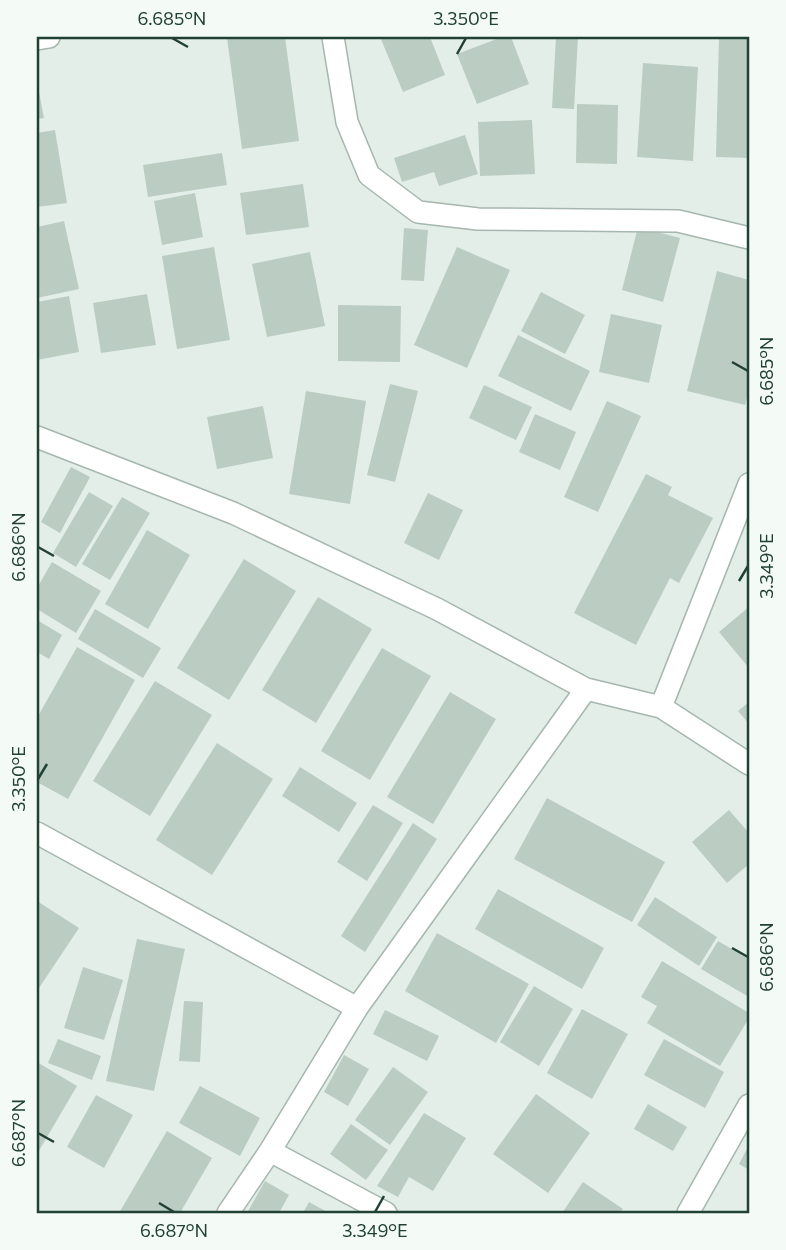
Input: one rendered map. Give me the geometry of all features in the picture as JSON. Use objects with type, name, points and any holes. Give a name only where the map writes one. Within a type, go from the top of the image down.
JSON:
[{"type":"street","points":[[37,39],[49,37]]},
{"type":"street","points":[[333,37],[347,121],[369,175],[418,212],[478,219],[678,221],[749,238]]},
{"type":"street","points":[[37,437],[233,513],[437,609],[586,689],[661,708],[749,764]]},
{"type":"street","points":[[661,708],[733,531],[749,484]]},
{"type":"street","points":[[228,1213],[270,1151],[357,1008],[586,689]]},
{"type":"street","points":[[37,833],[357,1008]]},
{"type":"street","points":[[688,1213],[749,1105]]},
{"type":"street","points":[[270,1151],[386,1213]]},
{"type":"building","points":[[285,37],[299,141],[242,149],[227,38]]},
{"type":"building","points":[[380,37],[430,37],[445,75],[403,92]]},
{"type":"building","points":[[502,37],[511,37],[529,84],[477,104],[457,54]]},
{"type":"building","points":[[556,37],[578,37],[574,109],[552,108]]},
{"type":"building","points":[[719,37],[749,37],[749,158],[716,157]]},
{"type":"building","points":[[643,63],[698,67],[693,161],[637,157]]},
{"type":"building","points":[[37,82],[44,118],[37,119]]},
{"type":"building","points":[[577,104],[618,105],[617,164],[576,163]]},
{"type":"building","points":[[532,120],[535,174],[480,176],[478,122]]},
{"type":"building","points":[[55,130],[67,203],[37,207],[37,133]]},
{"type":"building","points":[[465,135],[478,174],[439,186],[434,172],[402,182],[394,158]]},
{"type":"building","points":[[222,153],[227,185],[148,197],[143,165]]},
{"type":"building","points":[[303,184],[309,227],[246,235],[240,193]]},
{"type":"building","points":[[195,193],[203,237],[162,245],[154,201]]},
{"type":"building","points":[[64,221],[79,289],[37,298],[37,227]]},
{"type":"building","points":[[638,227],[680,238],[663,302],[622,290]]},
{"type":"building","points":[[404,228],[428,230],[424,281],[401,280]]},
{"type":"building","points":[[214,247],[230,340],[177,349],[162,256]]},
{"type":"building","points":[[457,247],[510,270],[467,368],[414,345]]},
{"type":"building","points":[[310,252],[325,326],[267,337],[252,264]]},
{"type":"building","points":[[717,271],[749,280],[749,390],[745,405],[687,391]]},
{"type":"building","points":[[541,292],[585,315],[565,354],[521,331]]},
{"type":"building","points":[[147,294],[156,345],[101,353],[93,303]]},
{"type":"building","points":[[69,296],[79,352],[37,360],[37,302]]},
{"type":"building","points":[[338,305],[401,306],[400,362],[338,361]]},
{"type":"building","points":[[611,314],[662,325],[649,383],[599,372]]},
{"type":"building","points":[[518,335],[590,371],[571,411],[498,376]]},
{"type":"building","points":[[390,384],[418,391],[395,482],[367,475]]},
{"type":"building","points":[[484,385],[532,407],[516,440],[469,418]]},
{"type":"building","points":[[306,391],[366,401],[350,504],[289,494]]},
{"type":"building","points":[[607,401],[641,416],[598,512],[564,497]]},
{"type":"building","points":[[263,406],[273,458],[217,469],[207,417]]},
{"type":"building","points":[[535,414],[576,432],[560,470],[519,452]]},
{"type":"building","points":[[71,467],[90,477],[60,533],[41,522]]},
{"type":"building","points":[[646,474],[672,487],[668,495],[713,518],[679,583],[670,578],[636,645],[574,613]]},
{"type":"building","points":[[89,492],[113,506],[76,567],[53,553]]},
{"type":"building","points":[[428,493],[463,510],[439,560],[404,543]]},
{"type":"building","points":[[122,497],[150,513],[110,580],[82,564]]},
{"type":"building","points":[[147,530],[190,555],[148,629],[105,604]]},
{"type":"building","points":[[244,559],[296,591],[229,700],[177,668]]},
{"type":"building","points":[[52,562],[101,591],[76,633],[37,609],[37,588]]},
{"type":"building","points":[[318,597],[372,629],[316,723],[262,690]]},
{"type":"building","points":[[749,607],[749,668],[719,632]]},
{"type":"building","points":[[95,609],[161,648],[143,678],[78,639]]},
{"type":"building","points":[[37,620],[62,635],[49,659],[37,652]]},
{"type":"building","points":[[77,647],[135,680],[68,799],[37,782],[37,718]]},
{"type":"building","points":[[382,648],[431,676],[370,780],[321,751]]},
{"type":"building","points":[[155,681],[212,715],[150,816],[93,781]]},
{"type":"building","points":[[450,692],[496,719],[433,824],[387,797]]},
{"type":"building","points":[[749,702],[749,724],[738,711]]},
{"type":"building","points":[[217,743],[273,779],[212,875],[156,840]]},
{"type":"building","points":[[300,767],[357,803],[339,832],[282,796]]},
{"type":"building","points":[[547,798],[665,862],[632,922],[514,859]]},
{"type":"building","points":[[373,805],[403,823],[367,881],[337,862]]},
{"type":"building","points":[[729,810],[749,833],[749,864],[727,883],[692,842]]},
{"type":"building","points":[[413,823],[437,839],[365,952],[341,936]]},
{"type":"building","points":[[498,889],[604,948],[582,989],[475,929]]},
{"type":"building","points":[[655,897],[717,937],[699,966],[637,925]]},
{"type":"building","points":[[37,901],[79,928],[37,991]]},
{"type":"building","points":[[437,933],[529,984],[496,1043],[405,991]]},
{"type":"building","points":[[137,939],[185,949],[154,1091],[106,1081]]},
{"type":"building","points":[[718,941],[749,959],[749,997],[701,969]]},
{"type":"building","points":[[662,961],[749,1013],[749,1018],[720,1066],[647,1023],[657,1006],[641,997]]},
{"type":"building","points":[[83,967],[123,980],[104,1040],[64,1028]]},
{"type":"building","points":[[534,986],[573,1009],[539,1066],[500,1042]]},
{"type":"building","points":[[184,1001],[203,1002],[200,1062],[179,1061]]},
{"type":"building","points":[[582,1009],[628,1034],[592,1099],[547,1073]]},
{"type":"building","points":[[385,1010],[439,1036],[427,1061],[373,1034]]},
{"type":"building","points":[[58,1039],[101,1056],[92,1080],[48,1063]]},
{"type":"building","points":[[664,1039],[724,1072],[705,1108],[644,1075]]},
{"type":"building","points":[[344,1055],[369,1069],[348,1106],[324,1092]]},
{"type":"building","points":[[37,1062],[77,1086],[37,1154]]},
{"type":"building","points":[[393,1067],[428,1092],[390,1145],[355,1120]]},
{"type":"building","points":[[200,1086],[260,1118],[240,1156],[179,1123]]},
{"type":"building","points":[[536,1094],[590,1133],[548,1193],[493,1154]]},
{"type":"building","points":[[96,1095],[133,1115],[104,1168],[67,1147]]},
{"type":"building","points":[[648,1104],[687,1127],[673,1151],[634,1129]]},
{"type":"building","points":[[424,1113],[466,1138],[433,1191],[409,1177],[398,1197],[377,1186]]},
{"type":"building","points":[[351,1124],[388,1150],[366,1180],[330,1154]]},
{"type":"building","points":[[167,1131],[212,1158],[180,1213],[119,1213]]},
{"type":"building","points":[[749,1145],[749,1170],[739,1164]]},
{"type":"building","points":[[265,1181],[289,1195],[279,1213],[247,1213]]},
{"type":"building","points":[[583,1182],[623,1209],[619,1213],[562,1213]]},
{"type":"building","points":[[309,1202],[329,1213],[303,1213]]}]
